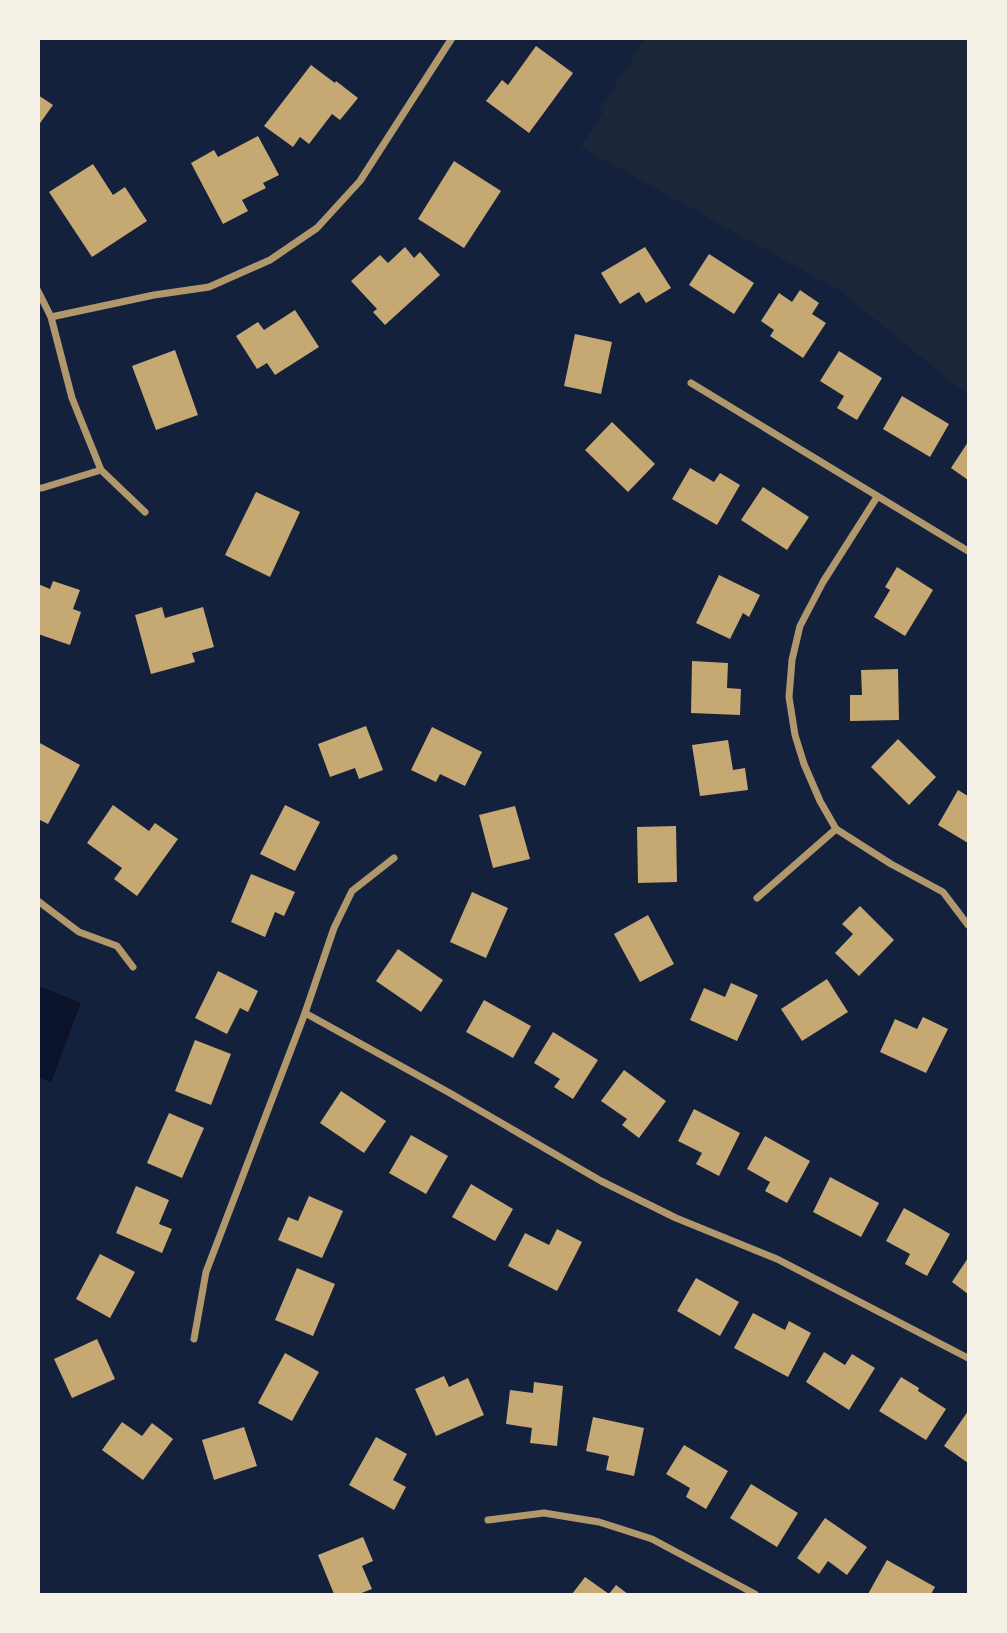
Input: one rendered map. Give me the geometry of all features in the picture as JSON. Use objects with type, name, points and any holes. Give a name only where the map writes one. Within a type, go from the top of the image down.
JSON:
[{"type":"street","points":[[51,317],[153,295],[209,287],[270,260],[317,228],[360,181],[452,38]]},
{"type":"street","points":[[38,291],[51,317],[72,398],[101,470],[145,512]]},
{"type":"street","points":[[691,383],[968,551]]},
{"type":"street","points":[[38,488],[101,470]]},
{"type":"street","points":[[877,497],[823,582],[800,626],[792,660],[789,697],[795,735],[804,764],[836,829],[891,864],[943,892],[968,925]]},
{"type":"street","points":[[757,898],[836,829]]},
{"type":"street","points":[[194,1339],[206,1272],[305,1013],[334,928],[352,891],[394,858]]},
{"type":"street","points":[[38,901],[79,932],[117,946],[132,967]]},
{"type":"street","points":[[305,1013],[601,1181],[676,1218],[777,1259],[968,1358]]},
{"type":"street","points":[[488,1520],[544,1513],[598,1522],[652,1539],[755,1594]]},
{"type":"shaded area","points":[[645,39],[968,39],[968,393],[842,292],[581,147],[603,113],[599,110]]},
{"type":"shaded area","points":[[39,986],[81,1003],[51,1082],[39,1077]]},
{"type":"building","points":[[536,46],[573,73],[529,133],[486,101],[502,80],[508,85]]},
{"type":"building","points":[[311,65],[358,98],[340,120],[332,114],[309,144],[300,137],[293,147],[264,126]]},
{"type":"building","points":[[38,95],[53,105],[38,126]]},
{"type":"building","points":[[258,136],[279,175],[263,183],[266,188],[242,200],[248,211],[223,224],[191,163],[214,150],[218,157]]},
{"type":"building","points":[[454,161],[501,191],[464,248],[418,219]]},
{"type":"building","points":[[93,164],[113,195],[125,187],[147,221],[92,257],[49,192]]},
{"type":"building","points":[[405,247],[414,258],[420,252],[440,275],[385,325],[373,312],[377,309],[351,281],[380,255],[388,263]]},
{"type":"building","points":[[645,247],[671,288],[646,303],[639,292],[620,304],[601,273]]},
{"type":"building","points":[[709,254],[754,283],[734,314],[689,285]]},
{"type":"building","points":[[800,290],[819,303],[812,314],[826,323],[803,358],[770,336],[774,330],[761,321],[779,293],[792,302]]},
{"type":"building","points":[[295,310],[319,347],[275,375],[267,363],[257,369],[236,336],[258,322],[264,330]]},
{"type":"building","points":[[575,334],[612,342],[601,394],[564,386]]},
{"type":"building","points":[[175,350],[198,415],[156,430],[132,366]]},
{"type":"building","points":[[839,351],[882,378],[857,420],[837,408],[844,396],[820,381]]},
{"type":"building","points":[[902,396],[949,424],[930,457],[883,429]]},
{"type":"building","points":[[612,422],[655,464],[628,492],[585,450]]},
{"type":"building","points":[[968,442],[968,480],[951,468]]},
{"type":"building","points":[[690,468],[714,482],[720,473],[740,485],[717,525],[672,499]]},
{"type":"building","points":[[763,487],[809,517],[787,550],[741,520]]},
{"type":"building","points":[[256,492],[300,512],[270,577],[225,555]]},
{"type":"building","points":[[897,567],[933,590],[905,636],[874,617],[890,590],[885,587]]},
{"type":"building","points":[[719,575],[760,595],[749,617],[743,613],[730,639],[696,623]]},
{"type":"building","points":[[53,581],[80,590],[73,609],[81,612],[70,645],[38,634],[38,584],[50,589]]},
{"type":"building","points":[[162,607],[165,618],[203,607],[214,647],[192,653],[195,662],[151,674],[135,615]]},
{"type":"building","points":[[692,661],[728,663],[727,688],[741,689],[740,715],[691,713]]},
{"type":"building","points":[[898,669],[899,720],[850,721],[850,695],[862,695],[861,670]]},
{"type":"building","points":[[366,726],[383,770],[359,779],[355,768],[330,777],[318,744]]},
{"type":"building","points":[[432,727],[482,752],[465,786],[440,774],[436,782],[411,770]]},
{"type":"building","points":[[898,739],[936,777],[909,805],[871,767]]},
{"type":"building","points":[[728,740],[733,770],[745,768],[748,790],[700,796],[692,745]]},
{"type":"building","points":[[38,742],[80,765],[48,824],[38,819]]},
{"type":"building","points":[[958,790],[968,796],[968,843],[938,825]]},
{"type":"building","points":[[113,805],[149,831],[155,823],[178,839],[137,896],[114,879],[122,868],[87,843]]},
{"type":"building","points":[[285,805],[320,822],[295,871],[260,854]]},
{"type":"building","points":[[515,806],[530,859],[493,868],[479,815]]},
{"type":"building","points":[[676,826],[677,882],[638,883],[637,827]]},
{"type":"building","points":[[251,874],[295,892],[284,916],[275,912],[265,937],[231,922]]},
{"type":"building","points":[[472,892],[508,908],[486,958],[450,942]]},
{"type":"building","points":[[860,906],[894,940],[859,976],[835,953],[853,934],[842,924]]},
{"type":"building","points":[[648,915],[674,964],[640,982],[614,934]]},
{"type":"building","points":[[398,949],[443,980],[421,1012],[376,981]]},
{"type":"building","points":[[218,971],[258,991],[248,1012],[240,1008],[227,1034],[195,1018]]},
{"type":"building","points":[[827,979],[848,1012],[802,1041],[781,1009]]},
{"type":"building","points":[[731,983],[758,995],[737,1041],[690,1020],[704,988],[725,997]]},
{"type":"building","points":[[484,1000],[531,1026],[513,1058],[466,1032]]},
{"type":"building","points":[[923,1017],[948,1029],[926,1073],[880,1052],[895,1019],[917,1029]]},
{"type":"building","points":[[553,1032],[598,1060],[573,1099],[554,1087],[560,1079],[534,1063]]},
{"type":"building","points":[[195,1040],[231,1054],[211,1105],[175,1091]]},
{"type":"building","points":[[624,1070],[666,1101],[639,1138],[622,1125],[627,1119],[601,1101]]},
{"type":"building","points":[[341,1091],[386,1121],[364,1153],[320,1123]]},
{"type":"building","points":[[694,1109],[740,1133],[719,1176],[696,1164],[702,1153],[678,1141]]},
{"type":"building","points":[[169,1113],[204,1128],[182,1178],[147,1163]]},
{"type":"building","points":[[411,1135],[448,1156],[426,1194],[389,1173]]},
{"type":"building","points":[[765,1136],[810,1161],[787,1203],[765,1191],[770,1182],[747,1169]]},
{"type":"building","points":[[830,1177],[879,1203],[861,1237],[813,1212]]},
{"type":"building","points":[[471,1184],[513,1209],[495,1241],[452,1217]]},
{"type":"building","points":[[136,1186],[169,1200],[159,1224],[172,1229],[162,1253],[116,1233]]},
{"type":"building","points":[[309,1196],[343,1211],[322,1258],[278,1240],[288,1217],[298,1221]]},
{"type":"building","points":[[904,1208],[950,1234],[927,1276],[905,1264],[910,1254],[886,1241]]},
{"type":"building","points":[[557,1229],[582,1242],[557,1291],[508,1266],[525,1233],[549,1245]]},
{"type":"building","points":[[100,1254],[135,1272],[110,1318],[76,1299]]},
{"type":"building","points":[[968,1258],[968,1294],[952,1282]]},
{"type":"building","points":[[297,1268],[335,1284],[313,1336],[275,1320]]},
{"type":"building","points":[[696,1278],[739,1302],[720,1336],[677,1311]]},
{"type":"building","points":[[753,1313],[785,1330],[789,1321],[811,1333],[788,1377],[734,1348]]},
{"type":"building","points":[[97,1339],[115,1379],[72,1398],[54,1359]]},
{"type":"building","points":[[824,1352],[845,1365],[852,1354],[875,1368],[849,1410],[806,1382]]},
{"type":"building","points":[[285,1353],[319,1372],[292,1421],[258,1403]]},
{"type":"building","points":[[444,1376],[449,1387],[468,1378],[484,1415],[436,1436],[415,1389]]},
{"type":"building","points":[[901,1377],[946,1409],[926,1440],[879,1411]]},
{"type":"building","points":[[534,1382],[563,1386],[557,1446],[530,1443],[532,1428],[506,1424],[510,1390],[533,1393]]},
{"type":"building","points":[[968,1411],[968,1463],[944,1446]]},
{"type":"building","points":[[593,1417],[644,1428],[634,1476],[606,1470],[609,1456],[586,1451]]},
{"type":"building","points":[[122,1422],[142,1436],[152,1423],[173,1439],[143,1480],[102,1450]]},
{"type":"building","points":[[244,1427],[257,1466],[214,1480],[202,1440]]},
{"type":"building","points":[[376,1437],[407,1454],[393,1480],[406,1487],[394,1510],[349,1485]]},
{"type":"building","points":[[684,1445],[728,1471],[706,1509],[686,1497],[690,1488],[666,1474]]},
{"type":"building","points":[[751,1484],[798,1513],[777,1547],[730,1518]]},
{"type":"building","points":[[825,1518],[867,1547],[847,1575],[828,1561],[819,1574],[797,1558]]},
{"type":"building","points":[[363,1537],[373,1561],[362,1566],[372,1589],[359,1594],[334,1594],[318,1555]]},
{"type":"building","points":[[887,1560],[935,1587],[931,1594],[868,1594]]},
{"type":"building","points":[[585,1577],[609,1594],[572,1594]]},
{"type":"building","points":[[616,1585],[628,1594],[609,1594]]}]
